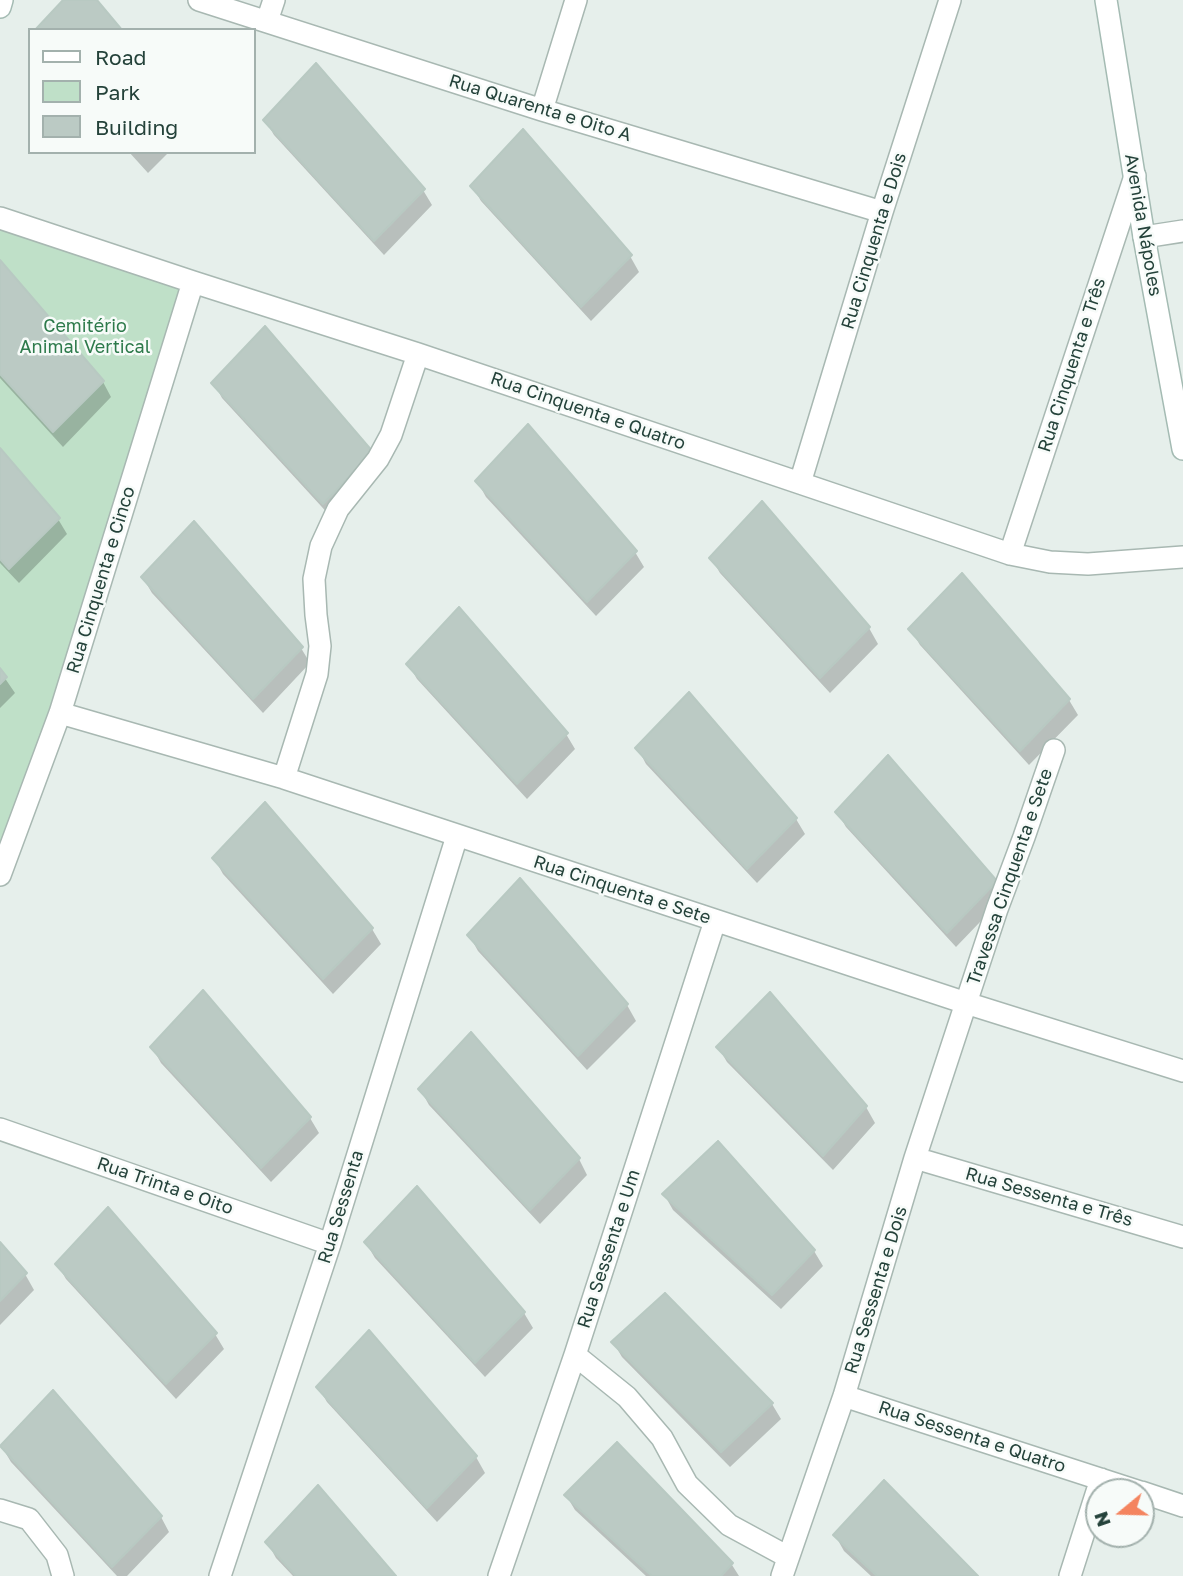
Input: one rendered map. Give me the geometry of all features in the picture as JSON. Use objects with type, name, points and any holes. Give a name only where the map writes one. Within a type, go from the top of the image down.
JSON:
[{"type":"street","points":[[0,7],[2,0]]},
{"type":"street","name":"Rua Quarenta e Oito A","points":[[199,0],[542,110],[882,212]]},
{"type":"street","points":[[267,21],[274,0]]},
{"type":"street","points":[[542,110],[576,0]]},
{"type":"street","name":"Rua Cinquenta e Dois","points":[[800,484],[882,212],[950,0]]},
{"type":"street","name":"Avenida Nápoles","points":[[1106,0],[1144,237],[1183,449]]},
{"type":"street","name":"Rua Cinquenta e Três","points":[[1010,554],[1135,176]]},
{"type":"street","name":"Rua Cinquenta e Quatro","points":[[0,218],[418,354],[1010,554],[1050,562],[1088,564],[1183,557]]},
{"type":"street","points":[[1144,237],[1183,230]]},
{"type":"street","name":"Rua Cinquenta e Cinco","points":[[0,875],[60,713],[193,282]]},
{"type":"street","points":[[284,778],[317,674],[320,646],[314,579],[321,546],[338,509],[378,459],[391,435],[418,354]]},
{"type":"street","name":"Rua Cinquenta e Sete","points":[[60,713],[284,778],[966,1003],[1183,1071]]},
{"type":"street","name":"Travessa Cinquenta e Sete","points":[[966,1003],[1054,750]]},
{"type":"street","name":"Rua Sessenta","points":[[220,1576],[330,1244],[457,836]]},
{"type":"street","name":"Rua Sessenta e Um","points":[[499,1576],[575,1355],[715,921]]},
{"type":"street","name":"Rua Sessenta e Dois","points":[[785,1567],[844,1396],[915,1158],[966,1003]]},
{"type":"street","name":"Rua Trinta e Oito","points":[[0,1129],[330,1244]]},
{"type":"street","name":"Rua Sessenta e Três","points":[[915,1158],[1183,1237]]},
{"type":"street","points":[[575,1355],[627,1397],[662,1438],[687,1484],[729,1525],[785,1567]]},
{"type":"street","name":"Rua Sessenta e Quatro","points":[[844,1396],[1098,1478]]},
{"type":"street","name":"Rua Sessenta e Quatro","points":[[1155,1497],[1183,1506]]},
{"type":"street","points":[[0,1510],[29,1519],[57,1555],[63,1576]]},
{"type":"street","points":[[1070,1576],[1085,1529]]},
{"type":"green space","name":"Cemitério Animal Vertical","points":[[0,218],[193,282],[0,875]]},
{"type":"building","points":[[63,0],[97,0],[120,28],[37,28]]},
{"type":"building","points":[[316,63],[425,189],[374,241],[263,120]]},
{"type":"building","points":[[523,129],[632,255],[581,307],[470,186]]},
{"type":"building","points":[[0,260],[104,381],[53,432],[0,374]]},
{"type":"building","points":[[265,326],[373,452],[323,504],[211,383]]},
{"type":"building","points":[[528,424],[637,551],[587,602],[475,481]]},
{"type":"building","points":[[0,448],[60,518],[9,569],[0,559]]},
{"type":"building","points":[[762,501],[870,627],[820,678],[709,558]]},
{"type":"building","points":[[194,521],[303,647],[253,699],[141,577]]},
{"type":"building","points":[[962,573],[1070,699],[1020,751],[908,629]]},
{"type":"building","points":[[459,607],[568,733],[517,784],[406,664]]},
{"type":"building","points":[[0,668],[7,677],[0,684]]},
{"type":"building","points":[[689,692],[797,818],[747,869],[635,748]]},
{"type":"building","points":[[888,755],[997,881],[947,933],[835,812]]},
{"type":"building","points":[[265,802],[373,928],[323,979],[212,858]]},
{"type":"building","points":[[520,878],[628,1004],[578,1056],[467,935]]},
{"type":"building","points":[[203,990],[311,1117],[261,1168],[150,1047]]},
{"type":"building","points":[[770,992],[867,1106],[823,1156],[716,1047]]},
{"type":"building","points":[[471,1032],[580,1158],[530,1210],[418,1089]]},
{"type":"building","points":[[718,1141],[815,1250],[772,1295],[662,1194]]},
{"type":"building","points":[[417,1186],[525,1312],[475,1363],[364,1242]]},
{"type":"building","points":[[108,1207],[217,1333],[166,1384],[55,1264]]},
{"type":"building","points":[[0,1242],[27,1273],[0,1301]]},
{"type":"building","points":[[665,1293],[773,1403],[721,1452],[611,1342]]},
{"type":"building","points":[[369,1330],[477,1456],[427,1508],[316,1387]]},
{"type":"building","points":[[53,1390],[162,1516],[112,1567],[0,1446]]},
{"type":"building","points":[[617,1442],[733,1563],[721,1576],[652,1576],[564,1495]]},
{"type":"building","points":[[884,1480],[978,1576],[877,1576],[833,1535]]},
{"type":"building","points":[[318,1485],[396,1576],[296,1576],[265,1542]]}]
